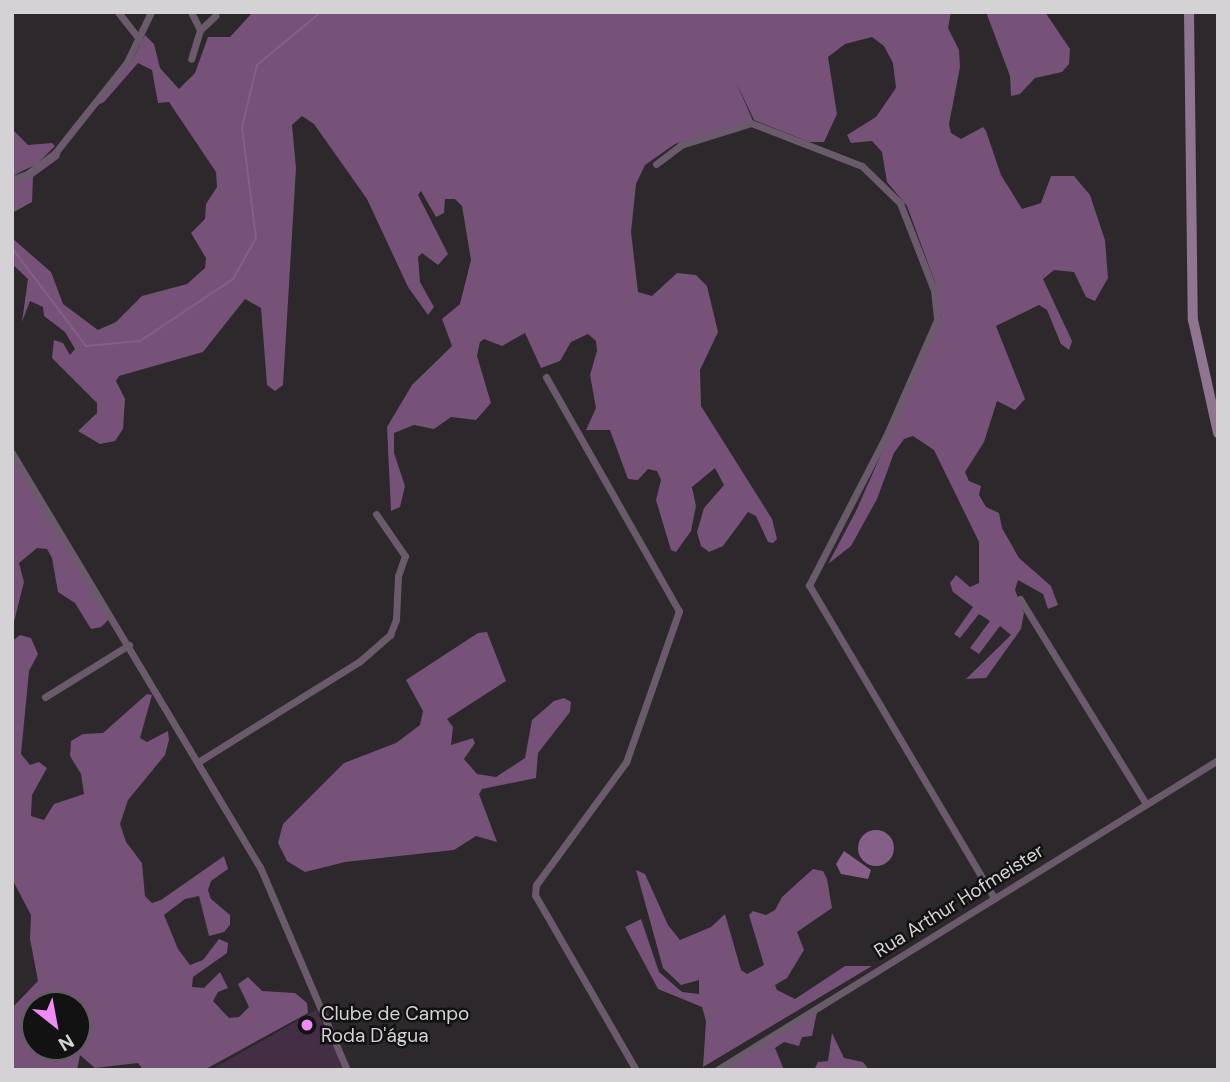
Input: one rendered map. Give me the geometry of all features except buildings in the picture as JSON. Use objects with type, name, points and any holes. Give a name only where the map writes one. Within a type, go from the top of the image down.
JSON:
[{"type":"main road","points":[[1189,12],[1193,320],[1218,433]]},
{"type":"street","points":[[118,12],[140,40]]},
{"type":"street","points":[[12,179],[27,174],[55,153],[140,40],[151,12]]},
{"type":"street","points":[[191,12],[200,30]]},
{"type":"street","points":[[191,59],[200,30],[215,16]]},
{"type":"street","points":[[656,164],[681,145],[751,123],[862,166],[900,203],[934,290],[937,320],[886,436],[808,585],[994,898]]},
{"type":"street","points":[[546,377],[679,611],[626,762],[536,885],[535,895],[636,1070]]},
{"type":"street","points":[[12,453],[260,867],[348,1070]]},
{"type":"street","points":[[198,762],[214,749],[360,661],[390,635],[396,619],[398,576],[405,556],[376,514]]},
{"type":"street","points":[[1020,599],[1146,804]]},
{"type":"street","points":[[45,698],[129,645]]},
{"type":"street","name":"Rua Arthur Hofmeister","points":[[717,1070],[1218,760]]},
{"type":"shaded area","points":[[253,12],[951,12],[948,28],[959,50],[960,67],[949,124],[951,133],[961,139],[983,127],[1001,175],[1022,209],[1041,203],[1051,176],[1074,176],[1090,195],[1105,240],[1108,278],[1095,301],[1086,297],[1074,272],[1054,270],[1043,279],[1072,341],[1069,350],[1061,344],[1047,310],[1039,305],[996,326],[1025,399],[1015,410],[997,401],[984,442],[965,472],[969,481],[981,486],[979,495],[986,507],[999,513],[1002,528],[1019,558],[1051,586],[1058,605],[1048,609],[1043,594],[1018,580],[1015,590],[1024,613],[1021,629],[986,678],[966,679],[1011,635],[1000,626],[979,654],[970,648],[990,621],[979,614],[960,638],[954,634],[973,607],[953,592],[950,583],[956,575],[970,587],[979,583],[979,542],[934,450],[913,436],[904,439],[894,453],[877,499],[851,546],[828,564],[856,511],[941,319],[936,285],[907,206],[887,182],[882,152],[872,141],[851,143],[847,135],[876,117],[896,88],[893,63],[884,46],[872,37],[845,44],[828,57],[837,114],[824,142],[809,142],[754,120],[736,82],[753,121],[675,144],[645,165],[636,184],[631,232],[638,292],[652,296],[677,273],[696,275],[707,286],[718,332],[700,370],[701,406],[772,519],[777,539],[773,543],[768,542],[756,516],[748,512],[723,546],[709,552],[701,546],[697,532],[704,508],[724,485],[715,468],[692,487],[696,506],[691,531],[676,552],[671,550],[656,500],[661,480],[657,471],[648,469],[638,480],[628,479],[610,430],[586,430],[596,408],[590,375],[597,351],[596,341],[588,334],[571,342],[560,361],[541,368],[525,333],[502,346],[484,339],[480,342],[477,356],[491,403],[476,420],[451,417],[434,429],[414,425],[394,433],[394,453],[405,486],[400,507],[391,511],[387,427],[412,385],[452,346],[442,319],[460,304],[471,260],[462,206],[455,199],[445,199],[444,213],[436,217],[421,191],[418,195],[448,254],[438,265],[422,253],[418,257],[420,282],[434,307],[428,315],[408,287],[367,199],[314,124],[302,116],[292,125],[296,168],[283,385],[275,391],[267,385],[261,308],[245,299],[203,352],[119,376],[116,381],[125,399],[123,429],[115,441],[100,444],[78,431],[97,413],[97,403],[52,358],[54,340],[63,343],[70,355],[75,349],[65,332],[44,316],[43,307],[30,301],[22,322],[28,279],[12,264],[12,238],[51,272],[63,304],[98,330],[116,322],[142,296],[187,284],[205,268],[206,258],[191,233],[205,219],[206,204],[217,187],[216,172],[169,102],[158,103],[152,70],[138,63],[104,102],[94,107],[131,63],[145,35],[154,44],[160,68],[179,89],[195,73],[208,37],[230,37]]},
{"type":"shaded area","points":[[986,12],[1045,12],[1070,49],[1069,64],[1062,72],[1035,78],[1020,94],[1011,96],[1010,76]]},
{"type":"shaded area","points":[[12,129],[28,145],[52,143],[55,146],[37,164],[12,176]]},
{"type":"shaded area","points":[[62,147],[59,158],[33,177],[32,202],[12,213],[12,182],[27,178]]},
{"type":"shaded area","points":[[12,458],[110,618],[101,627],[91,629],[75,603],[58,592],[52,558],[47,549],[37,548],[19,563],[24,582],[12,630]]},
{"type":"shaded area","points":[[487,632],[506,681],[447,719],[453,727],[451,745],[473,738],[475,743],[464,759],[477,774],[496,777],[525,758],[532,720],[554,701],[564,698],[571,702],[570,712],[538,753],[536,778],[482,789],[479,794],[497,842],[476,836],[454,850],[345,862],[305,872],[287,861],[278,843],[283,824],[344,763],[396,743],[420,725],[423,711],[406,680],[478,633]]},
{"type":"shaded area","points":[[20,635],[31,638],[38,654],[29,671],[21,754],[30,765],[39,762],[47,768],[32,795],[31,816],[44,820],[54,804],[84,794],[81,774],[70,756],[71,741],[83,734],[103,733],[147,694],[152,695],[140,738],[147,742],[168,731],[169,740],[165,755],[128,800],[120,824],[126,842],[142,863],[145,896],[152,903],[161,900],[224,856],[228,869],[211,881],[208,890],[211,899],[230,915],[230,925],[224,932],[209,936],[199,896],[185,899],[164,915],[178,949],[190,965],[203,960],[219,939],[228,943],[227,953],[193,977],[192,987],[204,988],[220,972],[228,988],[218,992],[213,1001],[229,1018],[239,1017],[249,1007],[238,984],[248,977],[262,991],[295,993],[307,1003],[308,1013],[204,1070],[143,1070],[138,1063],[95,1068],[87,1061],[91,1061],[91,991],[28,991],[38,981],[30,939],[31,915],[12,879],[12,641]]},
{"type":"shaded area","points":[[876,830],[889,835],[894,848],[889,861],[876,866],[863,861],[858,848],[863,835]]},
{"type":"shaded area","points":[[844,851],[871,870],[868,879],[841,874],[836,864]]},
{"type":"shaded area","points":[[813,869],[823,871],[827,879],[832,908],[797,932],[804,950],[787,978],[775,985],[777,990],[795,999],[845,966],[872,966],[703,1067],[706,1021],[702,1007],[658,989],[625,927],[641,919],[659,972],[682,992],[699,994],[699,980],[681,985],[663,968],[636,870],[645,874],[668,925],[680,940],[711,927],[725,914],[741,970],[747,974],[764,965],[749,915],[753,911],[766,915],[775,910],[782,897]]},
{"type":"shaded area","points":[[21,999],[21,1061],[79,1061],[77,1070],[12,1070],[12,1008]]},
{"type":"shaded area","name":"Clube de Campo Roda D'água","points":[[316,1010],[345,1070],[211,1070]]},
{"type":"shaded area","points":[[817,1012],[812,1036],[802,1037],[799,1046],[784,1042],[775,1048],[784,1070],[721,1070]]},
{"type":"shaded area","points":[[832,1033],[844,1058],[863,1062],[869,1070],[814,1070],[818,1062],[828,1061]]},
{"type":"waterway","points":[[12,248],[86,346],[140,341],[233,279],[256,238],[242,127],[257,65],[321,12]]},
{"type":"place","name":"Clube de Campo Roda D'água","points":[[307,1025]]}]
